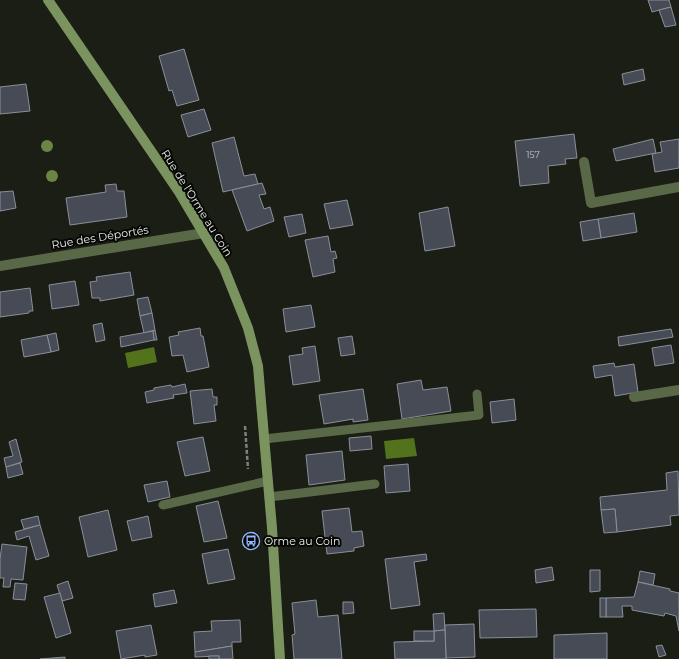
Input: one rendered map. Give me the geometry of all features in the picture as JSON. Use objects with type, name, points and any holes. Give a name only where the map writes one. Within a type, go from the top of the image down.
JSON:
[{"type":"main road","name":"Rue de l'Orme au Coin","points":[[48,0],[179,192],[224,268],[248,328],[258,366],[268,481],[280,659]]},
{"type":"street","points":[[584,162],[591,202],[679,187]]},
{"type":"street","name":"Rue des Déportés","points":[[0,266],[204,233]]},
{"type":"street","points":[[634,397],[679,390]]},
{"type":"lane","points":[[264,439],[479,415],[477,394]]},
{"type":"lane","points":[[163,505],[268,481]]},
{"type":"lane","points":[[269,497],[375,484]]},
{"type":"shaded area","points":[[154,347],[157,362],[128,368],[125,353]]},
{"type":"shaded area","points":[[414,438],[417,456],[386,459],[384,441]]},
{"type":"building","points":[[648,0],[669,0],[671,7],[652,12]]},
{"type":"building","points":[[671,7],[676,25],[665,27],[659,10]]},
{"type":"building","points":[[184,49],[199,100],[177,106],[172,90],[169,91],[159,56]]},
{"type":"building","points":[[643,69],[645,80],[624,85],[622,74]]},
{"type":"building","points":[[26,84],[30,111],[0,114],[0,87]]},
{"type":"building","points":[[204,109],[211,130],[188,137],[181,115]]},
{"type":"building","points":[[574,134],[577,158],[565,159],[566,164],[548,166],[549,183],[520,186],[515,141]]},
{"type":"building","points":[[234,137],[244,176],[255,174],[258,184],[223,192],[212,143]]},
{"type":"building","points":[[653,139],[656,153],[616,161],[613,149]]},
{"type":"building","points":[[679,139],[679,168],[655,172],[652,154],[662,152],[660,142]]},
{"type":"building","points":[[262,183],[266,194],[259,195],[264,209],[270,207],[274,221],[247,231],[232,190]]},
{"type":"building","points":[[116,184],[117,191],[124,191],[127,217],[70,225],[66,198],[106,192],[105,185]]},
{"type":"building","points":[[13,191],[16,208],[0,211],[0,192]]},
{"type":"building","points":[[347,200],[353,225],[330,229],[324,204]]},
{"type":"building","points":[[448,207],[455,246],[425,251],[419,213]]},
{"type":"building","points":[[634,213],[637,232],[601,238],[598,219]]},
{"type":"building","points":[[302,214],[306,233],[289,237],[284,217]]},
{"type":"building","points":[[598,219],[601,238],[583,241],[580,222]]},
{"type":"building","points":[[328,236],[331,252],[335,251],[337,258],[333,259],[335,272],[313,277],[305,240]]},
{"type":"building","points":[[130,272],[134,295],[100,301],[100,298],[92,298],[90,282],[97,281],[96,277]]},
{"type":"building","points":[[75,281],[79,305],[52,309],[49,285]]},
{"type":"building","points":[[30,288],[33,311],[29,311],[29,313],[0,317],[0,292]]},
{"type":"building","points":[[148,297],[152,313],[140,316],[137,299]]},
{"type":"building","points":[[311,305],[315,327],[286,332],[283,309]]},
{"type":"building","points":[[152,313],[155,330],[144,333],[140,316]]},
{"type":"building","points":[[102,323],[105,340],[96,342],[93,325]]},
{"type":"building","points":[[200,328],[209,367],[187,372],[183,355],[172,356],[169,337],[179,335],[178,332]]},
{"type":"building","points":[[671,329],[673,337],[619,346],[618,337]]},
{"type":"building","points":[[155,330],[157,340],[154,340],[153,331]]},
{"type":"building","points":[[153,331],[154,340],[121,347],[120,337]]},
{"type":"building","points":[[56,333],[59,350],[51,352],[47,335]]},
{"type":"building","points":[[47,335],[51,352],[24,357],[21,340]]},
{"type":"building","points":[[352,336],[355,354],[341,356],[338,338]]},
{"type":"building","points":[[671,345],[674,363],[655,366],[652,348]]},
{"type":"building","points":[[315,346],[320,381],[293,385],[289,356],[303,354],[302,348]]},
{"type":"building","points":[[614,363],[615,367],[634,364],[638,392],[615,396],[612,375],[595,378],[593,366]]},
{"type":"building","points":[[421,380],[423,390],[447,387],[451,411],[402,419],[397,384]]},
{"type":"building","points":[[185,384],[187,393],[173,395],[174,398],[147,403],[145,392],[154,390],[154,388],[171,385],[172,387]]},
{"type":"building","points":[[212,389],[213,397],[217,397],[217,405],[214,405],[216,421],[194,424],[190,391]]},
{"type":"building","points":[[363,389],[368,420],[353,422],[353,419],[324,424],[319,395]]},
{"type":"building","points":[[514,399],[516,420],[492,423],[490,402]]},
{"type":"building","points":[[371,436],[372,449],[350,451],[349,438]]},
{"type":"building","points":[[203,437],[210,471],[185,476],[177,442]]},
{"type":"building","points":[[16,439],[22,462],[6,467],[4,458],[13,456],[9,442]]},
{"type":"building","points":[[342,451],[345,480],[309,485],[306,455]]},
{"type":"building","points":[[20,463],[23,474],[8,478],[6,467]]},
{"type":"building","points":[[408,464],[410,491],[386,493],[384,466]]},
{"type":"building","points":[[678,471],[679,515],[670,516],[671,525],[617,532],[615,509],[601,510],[600,497],[667,490],[666,473]]},
{"type":"building","points":[[167,481],[170,497],[148,502],[144,485]]},
{"type":"building","points":[[218,501],[227,538],[204,542],[196,506]]},
{"type":"building","points":[[349,508],[352,532],[362,531],[364,546],[354,548],[354,551],[327,554],[322,511]]},
{"type":"building","points":[[615,509],[617,532],[604,533],[601,510]]},
{"type":"building","points":[[108,510],[117,550],[88,557],[79,517]]},
{"type":"building","points":[[38,516],[40,525],[24,529],[21,520]]},
{"type":"building","points":[[148,516],[152,537],[132,541],[127,521]]},
{"type":"building","points":[[40,525],[49,556],[36,560],[29,536],[17,540],[15,532]]},
{"type":"building","points":[[2,544],[27,547],[23,580],[11,579],[10,587],[3,587],[4,578],[0,578]]},
{"type":"building","points":[[228,549],[235,579],[208,584],[202,554]]},
{"type":"building","points":[[426,554],[427,560],[414,562],[420,605],[391,609],[385,559]]},
{"type":"building","points":[[552,567],[554,580],[536,583],[535,570]]},
{"type":"building","points":[[590,570],[600,570],[600,591],[590,592]]},
{"type":"building","points":[[640,571],[655,574],[653,585],[638,582]]},
{"type":"building","points":[[68,581],[73,598],[62,601],[57,585]]},
{"type":"building","points":[[638,582],[670,589],[670,591],[679,593],[679,631],[676,616],[665,613],[664,616],[632,610],[632,606],[622,606],[623,617],[606,617],[606,598],[634,597]]},
{"type":"building","points":[[15,583],[27,584],[25,600],[13,599]]},
{"type":"building","points":[[174,590],[177,603],[155,607],[153,594]]},
{"type":"building","points":[[60,593],[71,633],[56,638],[44,597]]},
{"type":"building","points":[[600,598],[606,598],[606,617],[600,617]]},
{"type":"building","points":[[316,600],[318,617],[338,615],[342,659],[294,659],[292,635],[295,634],[292,603]]},
{"type":"building","points":[[343,602],[353,602],[354,613],[343,614]]},
{"type":"building","points":[[536,609],[537,637],[480,638],[479,610]]},
{"type":"building","points":[[444,613],[445,630],[434,631],[433,614]]},
{"type":"building","points":[[240,620],[241,642],[232,642],[232,646],[195,652],[194,632],[212,631],[211,621]]},
{"type":"building","points":[[474,624],[475,657],[446,658],[445,625]]},
{"type":"building","points":[[151,625],[157,655],[145,657],[145,655],[121,659],[116,631]]},
{"type":"building","points":[[445,630],[446,659],[395,659],[394,642],[434,641],[434,631]]},
{"type":"building","points":[[414,631],[434,631],[434,641],[414,641]]},
{"type":"building","points":[[607,633],[607,659],[554,659],[554,635]]},
{"type":"building","points":[[662,645],[666,655],[659,657],[656,646]]},
{"type":"building","points":[[232,646],[233,659],[219,659],[219,656],[195,657],[195,652]]},
{"type":"building","points":[[209,656],[219,656],[219,659],[209,659]]},
{"type":"building","points":[[65,657],[65,659],[40,659]]},
{"type":"place","name":"Orme au Coin","points":[[251,541]]}]
